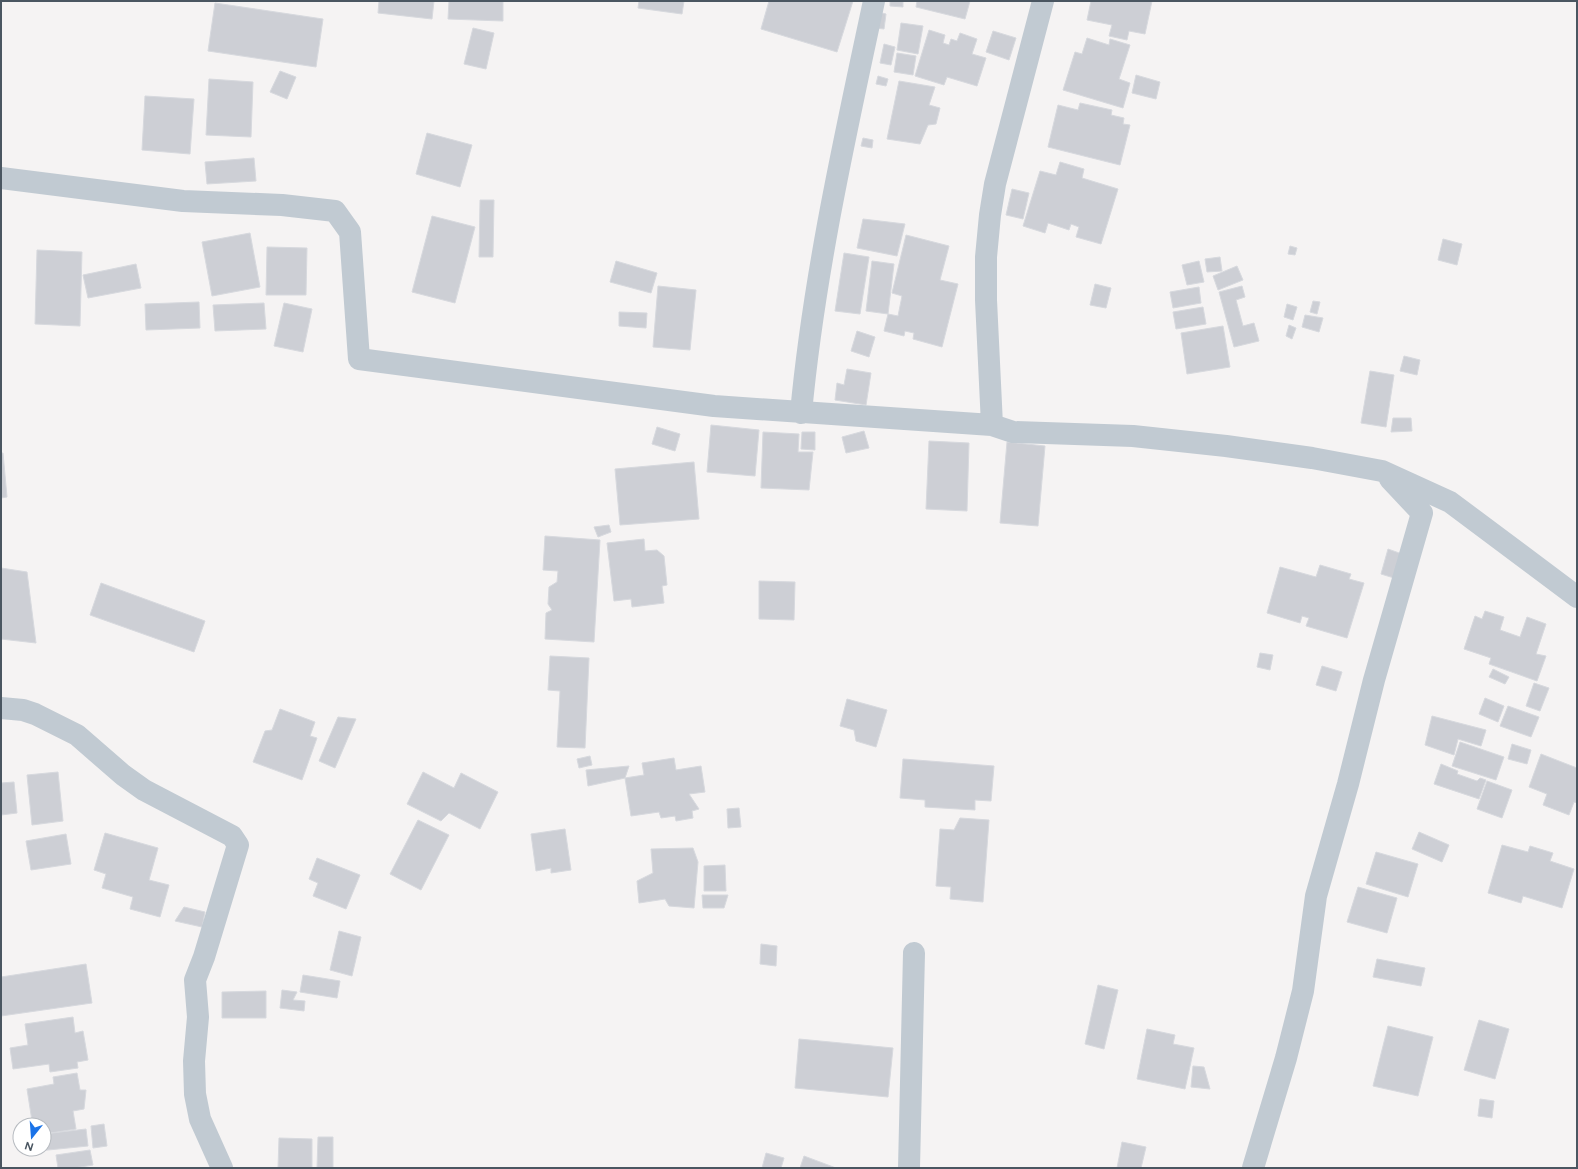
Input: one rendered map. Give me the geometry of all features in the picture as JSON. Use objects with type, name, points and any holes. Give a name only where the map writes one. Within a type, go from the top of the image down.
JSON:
[{"type":"street","points":[[801,413],[805,362],[830,210],[874,1]]},
{"type":"street","points":[[992,425],[986,300],[986,256],[990,215],[994,184],[1043,1]]},
{"type":"street","points":[[1,178],[183,201],[282,205],[335,211],[350,232],[359,359],[714,406],[992,425],[1013,432],[1133,436],[1226,446],[1312,458],[1382,471],[1450,502],[1577,597]]},
{"type":"street","points":[[1382,471],[1422,513]]},
{"type":"street","points":[[1422,513],[1450,502]]},
{"type":"street","points":[[1252,1168],[1286,1058],[1303,991],[1316,896],[1348,784],[1374,680],[1422,513]]},
{"type":"street","points":[[1,708],[12,708],[35,714],[78,736],[123,775],[144,790],[232,836],[238,845],[204,957],[195,980],[198,1017],[194,1061],[196,1094],[200,1119],[222,1168]]},
{"type":"street","points":[[909,1168],[914,953]]},
{"type":"building","points":[[379,1],[434,1],[432,19],[378,13]]},
{"type":"building","points":[[449,1],[503,1],[503,21],[448,19]]},
{"type":"building","points":[[639,1],[684,1],[682,14],[638,8]]},
{"type":"building","points":[[769,1],[853,1],[837,52],[761,29]]},
{"type":"building","points":[[890,1],[903,1],[903,7],[890,6]]},
{"type":"building","points":[[917,1],[970,1],[965,19],[916,7]]},
{"type":"building","points":[[1091,1],[1152,1],[1145,34],[1129,31],[1127,40],[1109,36],[1112,25],[1087,20]]},
{"type":"building","points":[[215,3],[323,19],[316,67],[208,51]]},
{"type":"building","points":[[878,12],[886,14],[884,29],[875,28]]},
{"type":"building","points":[[901,23],[923,26],[918,54],[897,50]]},
{"type":"building","points":[[473,28],[494,33],[486,69],[464,64]]},
{"type":"building","points":[[929,30],[945,35],[943,43],[949,45],[951,39],[957,41],[960,33],[977,39],[972,54],[986,58],[977,86],[947,77],[944,85],[915,76]]},
{"type":"building","points":[[993,31],[1016,38],[1009,60],[986,52]]},
{"type":"building","points":[[1087,38],[1109,45],[1110,39],[1130,45],[1119,79],[1130,83],[1123,108],[1063,90],[1075,52],[1082,54]]},
{"type":"building","points":[[884,44],[895,47],[891,65],[880,63]]},
{"type":"building","points":[[897,53],[916,56],[913,75],[894,72]]},
{"type":"building","points":[[280,71],[296,77],[287,99],[270,92]]},
{"type":"building","points":[[1136,75],[1160,82],[1156,99],[1132,93]]},
{"type":"building","points":[[878,76],[888,79],[886,86],[876,84]]},
{"type":"building","points":[[209,79],[253,82],[251,137],[206,135]]},
{"type":"building","points":[[899,81],[935,87],[929,105],[940,108],[936,124],[928,125],[920,144],[887,139]]},
{"type":"building","points":[[145,96],[194,99],[190,154],[142,150]]},
{"type":"building","points":[[1080,103],[1112,110],[1111,115],[1124,118],[1123,124],[1130,125],[1120,165],[1048,147],[1058,105],[1078,110]]},
{"type":"building","points":[[427,133],[472,145],[460,187],[416,174]]},
{"type":"building","points":[[863,138],[873,140],[872,148],[861,146]]},
{"type":"building","points":[[254,158],[256,181],[207,184],[205,162]]},
{"type":"building","points":[[1060,162],[1084,169],[1082,178],[1118,189],[1101,244],[1076,237],[1079,227],[1071,224],[1069,230],[1048,223],[1045,233],[1023,226],[1040,171],[1056,175]]},
{"type":"building","points":[[1012,189],[1029,193],[1023,219],[1006,215]]},
{"type":"building","points":[[480,200],[494,200],[493,257],[479,257]]},
{"type":"building","points":[[432,216],[475,227],[455,303],[412,292]]},
{"type":"building","points":[[863,219],[905,224],[897,256],[857,248]]},
{"type":"building","points":[[250,233],[260,287],[212,296],[202,242]]},
{"type":"building","points":[[906,235],[949,246],[940,280],[958,284],[942,347],[913,339],[914,333],[905,331],[904,336],[884,331],[888,314],[898,316],[902,296],[892,293]]},
{"type":"building","points":[[1443,239],[1462,244],[1457,265],[1438,260]]},
{"type":"building","points":[[1290,246],[1297,248],[1295,255],[1288,254]]},
{"type":"building","points":[[267,247],[307,248],[306,295],[266,295]]},
{"type":"building","points":[[37,250],[82,252],[80,326],[35,324]]},
{"type":"building","points":[[844,253],[869,257],[860,314],[835,311]]},
{"type":"building","points":[[1220,257],[1222,271],[1207,272],[1205,259]]},
{"type":"building","points":[[616,261],[657,273],[651,293],[610,282]]},
{"type":"building","points":[[872,261],[894,264],[888,314],[866,311]]},
{"type":"building","points":[[1199,261],[1204,282],[1187,285],[1182,265]]},
{"type":"building","points":[[136,264],[141,288],[88,298],[83,275]]},
{"type":"building","points":[[1237,266],[1243,280],[1218,290],[1213,276]]},
{"type":"building","points":[[1095,284],[1111,288],[1106,308],[1090,305]]},
{"type":"building","points":[[658,286],[696,290],[690,350],[653,347]]},
{"type":"building","points":[[1242,286],[1245,297],[1236,300],[1243,326],[1254,323],[1259,341],[1234,347],[1219,292]]},
{"type":"building","points":[[1199,287],[1201,303],[1173,308],[1170,292]]},
{"type":"building","points":[[1313,301],[1320,302],[1317,314],[1310,312]]},
{"type":"building","points":[[199,302],[200,328],[146,330],[145,304]]},
{"type":"building","points":[[264,303],[266,329],[215,331],[213,305]]},
{"type":"building","points":[[284,303],[312,309],[303,352],[274,346]]},
{"type":"building","points":[[1287,304],[1297,307],[1293,320],[1284,317]]},
{"type":"building","points":[[1203,307],[1206,324],[1176,329],[1173,312]]},
{"type":"building","points":[[619,312],[647,313],[646,328],[619,326]]},
{"type":"building","points":[[1305,315],[1323,318],[1319,332],[1302,327]]},
{"type":"building","points":[[1289,325],[1296,328],[1292,339],[1286,336]]},
{"type":"building","points":[[1223,326],[1230,367],[1187,374],[1181,333]]},
{"type":"building","points":[[857,331],[875,337],[869,357],[851,351]]},
{"type":"building","points":[[1404,356],[1420,360],[1417,375],[1400,371]]},
{"type":"building","points":[[847,369],[871,373],[866,405],[835,400],[837,383],[844,385]]},
{"type":"building","points":[[1370,371],[1394,375],[1386,427],[1361,423]]},
{"type":"building","points":[[1393,418],[1411,418],[1412,431],[1391,432]]},
{"type":"building","points":[[711,425],[759,430],[755,476],[707,472]]},
{"type":"building","points":[[657,427],[680,434],[675,451],[652,444]]},
{"type":"building","points":[[864,431],[869,448],[846,453],[842,437]]},
{"type":"building","points":[[763,432],[799,434],[798,452],[813,452],[809,490],[761,488]]},
{"type":"building","points":[[802,432],[815,432],[815,450],[801,449]]},
{"type":"building","points":[[929,441],[969,443],[967,511],[926,509]]},
{"type":"building","points":[[1007,442],[1045,446],[1038,526],[1000,523]]},
{"type":"building","points":[[1,453],[3,453],[7,497],[1,498]]},
{"type":"building","points":[[694,462],[699,519],[620,525],[615,469]]},
{"type":"building","points":[[609,525],[611,532],[598,537],[594,527]]},
{"type":"building","points":[[545,536],[600,540],[594,642],[545,639],[546,613],[552,610],[548,604],[549,587],[557,582],[558,571],[543,570]]},
{"type":"building","points":[[644,539],[645,551],[657,550],[664,556],[667,585],[662,586],[664,603],[632,607],[631,599],[614,601],[607,543]]},
{"type":"building","points":[[1388,549],[1402,554],[1394,578],[1381,574]]},
{"type":"building","points":[[1320,565],[1351,574],[1349,579],[1364,583],[1347,638],[1306,626],[1309,618],[1302,616],[1300,623],[1267,613],[1280,567],[1316,577]]},
{"type":"building","points":[[1,568],[27,572],[36,643],[1,639]]},
{"type":"building","points":[[759,581],[795,582],[794,620],[759,619]]},
{"type":"building","points":[[101,583],[205,621],[194,652],[90,615]]},
{"type":"building","points":[[1485,611],[1504,617],[1500,630],[1520,637],[1527,617],[1546,624],[1536,654],[1546,656],[1537,681],[1489,664],[1491,658],[1464,649],[1475,616],[1482,619]]},
{"type":"building","points":[[1260,653],[1273,655],[1270,670],[1257,667]]},
{"type":"building","points":[[550,656],[589,658],[585,748],[557,747],[560,691],[548,690]]},
{"type":"building","points":[[1322,666],[1342,672],[1336,691],[1316,685]]},
{"type":"building","points":[[1493,669],[1509,677],[1505,684],[1489,677]]},
{"type":"building","points":[[1534,683],[1549,688],[1540,711],[1526,706]]},
{"type":"building","points":[[1485,698],[1504,706],[1498,722],[1479,714]]},
{"type":"building","points":[[847,699],[887,710],[876,747],[856,741],[854,730],[840,726]]},
{"type":"building","points":[[1508,706],[1539,717],[1531,737],[1500,726]]},
{"type":"building","points":[[280,709],[315,722],[310,736],[317,738],[302,780],[253,762],[265,731],[272,730]]},
{"type":"building","points":[[1432,716],[1486,730],[1481,746],[1458,739],[1454,755],[1425,745]]},
{"type":"building","points":[[338,717],[356,719],[335,768],[319,761]]},
{"type":"building","points":[[1460,742],[1504,757],[1496,780],[1452,766]]},
{"type":"building","points":[[1512,744],[1531,750],[1527,764],[1508,759]]},
{"type":"building","points":[[1541,754],[1577,768],[1577,803],[1574,802],[1569,815],[1543,805],[1547,794],[1529,787]]},
{"type":"building","points":[[590,756],[592,765],[579,768],[577,759]]},
{"type":"building","points":[[674,758],[676,770],[701,766],[705,792],[689,794],[699,809],[692,811],[693,818],[676,821],[675,816],[661,818],[659,812],[631,816],[625,778],[644,775],[642,763]]},
{"type":"building","points":[[903,759],[994,766],[991,801],[975,800],[975,810],[925,807],[925,800],[900,798]]},
{"type":"building","points":[[1441,764],[1458,771],[1457,774],[1477,781],[1480,778],[1486,780],[1479,799],[1434,784]]},
{"type":"building","points":[[629,766],[625,778],[588,786],[586,770]]},
{"type":"building","points":[[58,772],[63,821],[32,825],[27,775]]},
{"type":"building","points":[[423,772],[454,788],[461,773],[498,792],[480,829],[449,813],[441,821],[407,804]]},
{"type":"building","points":[[1487,781],[1512,790],[1502,818],[1477,809]]},
{"type":"building","points":[[14,782],[17,813],[1,815],[1,783]]},
{"type":"building","points":[[739,808],[741,827],[728,828],[727,809]]},
{"type":"building","points":[[960,818],[989,820],[983,902],[950,899],[951,887],[936,886],[940,829],[954,830]]},
{"type":"building","points":[[418,820],[449,835],[421,890],[390,874]]},
{"type":"building","points":[[565,829],[571,870],[551,873],[551,868],[536,871],[531,834]]},
{"type":"building","points":[[1419,832],[1449,845],[1442,862],[1412,849]]},
{"type":"building","points":[[105,833],[158,848],[149,880],[169,885],[160,917],[130,909],[133,897],[102,888],[106,874],[94,870]]},
{"type":"building","points":[[66,834],[71,864],[31,870],[26,841]]},
{"type":"building","points":[[1502,845],[1528,852],[1530,846],[1553,853],[1550,861],[1574,869],[1562,908],[1523,896],[1521,903],[1488,893]]},
{"type":"building","points":[[693,848],[698,862],[694,908],[669,906],[665,899],[639,903],[637,881],[653,873],[651,849]]},
{"type":"building","points":[[1376,852],[1418,864],[1408,897],[1366,884]]},
{"type":"building","points":[[317,858],[360,875],[346,909],[313,896],[318,883],[309,879]]},
{"type":"building","points":[[725,865],[726,891],[704,891],[704,866]]},
{"type":"building","points":[[1358,887],[1397,898],[1387,933],[1347,922]]},
{"type":"building","points":[[702,895],[728,895],[724,908],[703,908]]},
{"type":"building","points":[[184,907],[205,912],[202,927],[175,921]]},
{"type":"building","points":[[339,931],[361,937],[352,976],[330,970]]},
{"type":"building","points":[[761,944],[777,946],[776,966],[760,964]]},
{"type":"building","points":[[1377,959],[1425,968],[1421,986],[1373,977]]},
{"type":"building","points":[[86,964],[92,1003],[1,1016],[1,977]]},
{"type":"building","points":[[303,975],[340,981],[337,998],[300,992]]},
{"type":"building","points":[[1098,985],[1118,990],[1104,1049],[1085,1044]]},
{"type":"building","points":[[282,990],[297,992],[293,1000],[305,1001],[304,1011],[280,1008]]},
{"type":"building","points":[[266,991],[266,1018],[222,1018],[222,992]]},
{"type":"building","points":[[73,1017],[75,1033],[83,1031],[88,1060],[77,1062],[78,1068],[50,1072],[49,1064],[13,1069],[10,1048],[28,1045],[25,1024]]},
{"type":"building","points":[[1479,1020],[1509,1029],[1495,1079],[1464,1070]]},
{"type":"building","points":[[1388,1026],[1433,1037],[1418,1096],[1373,1086]]},
{"type":"building","points":[[1147,1029],[1175,1035],[1173,1044],[1194,1048],[1185,1089],[1137,1079]]},
{"type":"building","points":[[799,1039],[893,1048],[888,1097],[795,1088]]},
{"type":"building","points":[[1193,1066],[1204,1067],[1210,1089],[1191,1087]]},
{"type":"building","points":[[77,1073],[80,1090],[86,1090],[84,1109],[73,1111],[76,1129],[52,1133],[52,1117],[31,1117],[27,1089],[54,1084],[53,1077]]},
{"type":"building","points":[[1480,1099],[1494,1101],[1492,1118],[1478,1116]]},
{"type":"building","points":[[104,1124],[107,1146],[93,1148],[91,1126]]},
{"type":"building","points":[[86,1129],[88,1146],[52,1150],[52,1133]]},
{"type":"building","points":[[318,1137],[333,1137],[333,1168],[317,1168]]},
{"type":"building","points":[[279,1138],[312,1139],[312,1168],[278,1168]]},
{"type":"building","points":[[1122,1142],[1146,1147],[1141,1168],[1117,1168]]},
{"type":"building","points":[[90,1150],[93,1165],[74,1168],[58,1168],[56,1155]]},
{"type":"building","points":[[766,1153],[784,1158],[781,1168],[762,1168]]},
{"type":"building","points":[[804,1156],[836,1168],[800,1168]]}]
